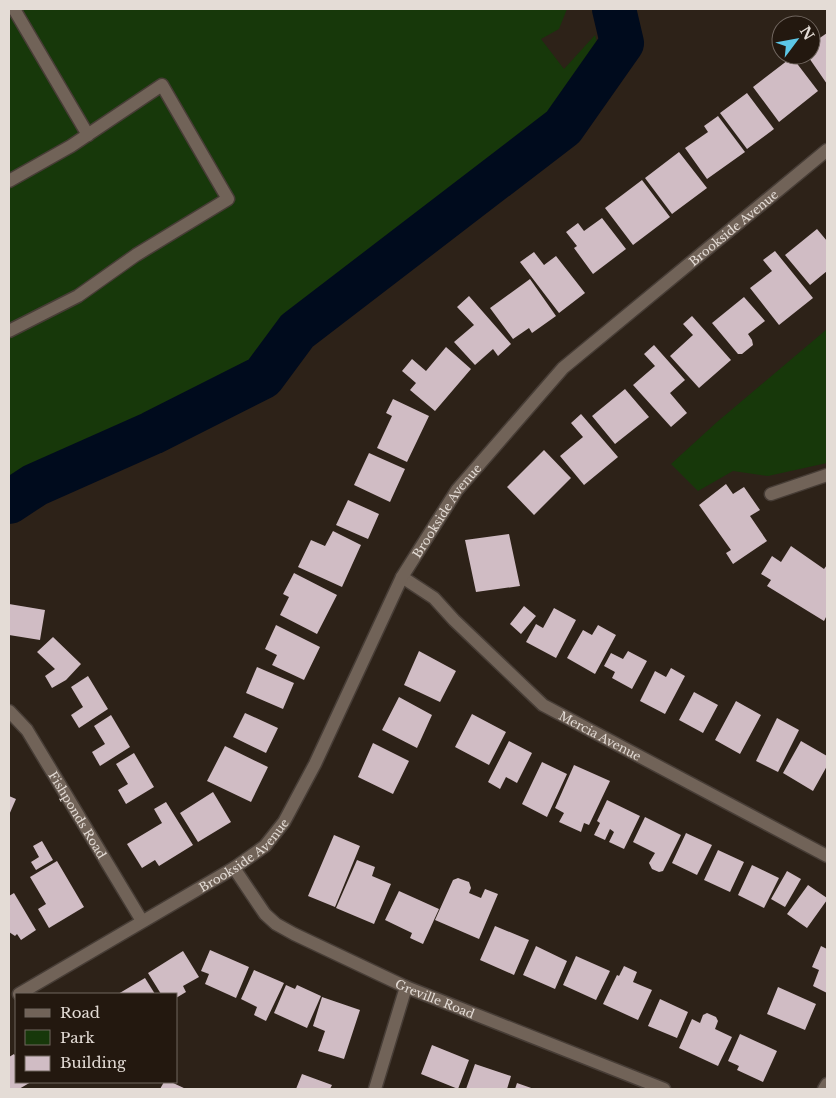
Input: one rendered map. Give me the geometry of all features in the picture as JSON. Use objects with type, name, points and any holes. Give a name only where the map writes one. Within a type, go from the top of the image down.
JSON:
[{"type":"street","points":[[14,9],[88,135]]},
{"type":"street","points":[[9,181],[88,135],[162,85],[228,199],[136,255],[78,296],[9,330]]},
{"type":"street","name":"Brookside Avenue","points":[[21,993],[234,868],[266,846],[284,822],[315,764],[402,577],[457,490],[563,368],[827,150]]},
{"type":"street","points":[[771,494],[827,475]]},
{"type":"street","name":"Mercia Avenue","points":[[402,577],[434,598],[454,620],[544,705],[827,856]]},
{"type":"street","name":"Fishponds Road","points":[[9,711],[27,730],[142,921]]},
{"type":"street","name":"Greville Road","points":[[234,868],[265,914],[276,924],[294,934],[406,987],[664,1089]]},
{"type":"street","points":[[375,1089],[406,987]]},
{"type":"street","points":[[824,1089],[827,1084]]},
{"type":"green space","points":[[9,9],[567,9],[559,29],[541,39],[564,69],[595,35],[603,64],[563,127],[297,331],[264,378],[152,433],[35,485],[9,502]]},
{"type":"green space","points":[[827,329],[827,463],[768,476],[733,471],[698,491],[671,464],[717,422]]},
{"type":"building","points":[[827,33],[827,84],[814,65],[821,65],[821,37]]},
{"type":"building","points":[[782,65],[798,65],[818,91],[779,122],[753,87]]},
{"type":"building","points":[[747,93],[774,129],[747,149],[720,113]]},
{"type":"building","points":[[718,116],[745,152],[707,179],[685,148],[708,132],[704,126]]},
{"type":"building","points":[[679,152],[707,188],[672,214],[645,178]]},
{"type":"building","points":[[642,180],[670,217],[633,245],[605,208]]},
{"type":"building","points":[[602,218],[626,249],[593,274],[574,248],[577,246],[566,232],[578,223],[584,231]]},
{"type":"building","points":[[817,229],[827,241],[827,271],[810,285],[785,255]]},
{"type":"building","points":[[775,251],[813,298],[779,325],[750,288],[772,271],[763,260]]},
{"type":"building","points":[[534,252],[544,265],[556,256],[585,293],[559,313],[520,262]]},
{"type":"building","points":[[530,279],[556,316],[532,333],[529,328],[513,339],[490,308]]},
{"type":"building","points":[[469,296],[511,344],[498,356],[493,349],[475,365],[454,342],[474,325],[457,307]]},
{"type":"building","points":[[744,297],[765,321],[748,334],[753,345],[742,354],[738,354],[712,323]]},
{"type":"building","points":[[692,316],[731,360],[699,388],[670,356],[693,335],[683,324]]},
{"type":"building","points":[[654,345],[685,380],[670,393],[687,413],[671,427],[633,385],[655,366],[644,354]]},
{"type":"building","points":[[446,347],[471,369],[435,411],[410,390],[416,383],[402,371],[412,359],[426,371]]},
{"type":"building","points":[[625,389],[649,417],[615,444],[592,416]]},
{"type":"building","points":[[393,399],[429,416],[407,462],[377,448],[392,416],[386,413]]},
{"type":"building","points":[[581,414],[618,457],[584,485],[560,456],[583,437],[571,423]]},
{"type":"building","points":[[544,450],[571,478],[534,515],[507,487]]},
{"type":"building","points":[[369,453],[405,469],[390,502],[354,485]]},
{"type":"building","points":[[726,484],[733,494],[744,487],[760,510],[750,516],[767,541],[733,564],[726,553],[731,550],[699,505]]},
{"type":"building","points":[[348,500],[379,514],[368,539],[336,525]]},
{"type":"building","points":[[333,531],[361,545],[342,587],[298,567],[311,540],[325,546]]},
{"type":"building","points":[[509,534],[520,586],[476,592],[465,540]]},
{"type":"building","points":[[791,546],[824,569],[827,565],[827,615],[824,621],[767,586],[771,580],[761,574],[772,556],[781,562]]},
{"type":"building","points":[[294,573],[337,595],[317,634],[280,615],[289,597],[283,594]]},
{"type":"building","points":[[9,604],[45,610],[40,640],[9,635]]},
{"type":"building","points":[[524,606],[536,616],[521,634],[510,624]]},
{"type":"building","points":[[554,608],[576,620],[556,658],[526,642],[536,624],[543,628]]},
{"type":"building","points":[[276,625],[320,647],[304,680],[272,665],[277,655],[265,649]]},
{"type":"building","points":[[598,625],[616,635],[595,674],[567,658],[583,630],[592,635]]},
{"type":"building","points":[[53,637],[81,664],[66,680],[52,688],[45,676],[55,669],[37,652]]},
{"type":"building","points":[[419,651],[456,671],[440,702],[404,685]]},
{"type":"building","points":[[628,651],[647,661],[632,689],[612,678],[615,672],[604,666],[611,653],[623,659]]},
{"type":"building","points":[[257,667],[294,683],[283,709],[246,693]]},
{"type":"building","points":[[671,668],[685,676],[665,714],[640,701],[655,671],[666,677]]},
{"type":"building","points":[[88,676],[108,709],[79,728],[71,715],[83,707],[71,687]]},
{"type":"building","points":[[694,692],[718,705],[703,733],[679,720]]},
{"type":"building","points":[[399,697],[432,715],[417,748],[382,730]]},
{"type":"building","points":[[736,701],[761,715],[740,754],[715,740]]},
{"type":"building","points":[[245,713],[278,728],[266,753],[233,737]]},
{"type":"building","points":[[472,714],[506,732],[489,765],[455,747]]},
{"type":"building","points":[[111,715],[130,747],[100,766],[92,752],[105,744],[94,726]]},
{"type":"building","points":[[777,718],[799,730],[778,772],[756,761]]},
{"type":"building","points":[[509,741],[532,753],[517,783],[506,777],[500,789],[488,782]]},
{"type":"building","points":[[801,741],[827,756],[827,766],[813,791],[783,773]]},
{"type":"building","points":[[373,743],[409,761],[393,794],[358,777]]},
{"type":"building","points":[[225,746],[268,767],[251,802],[207,781]]},
{"type":"building","points":[[134,753],[154,787],[126,804],[118,790],[128,784],[116,764]]},
{"type":"building","points":[[542,762],[567,774],[547,817],[522,804]]},
{"type":"building","points":[[574,765],[610,781],[589,825],[584,823],[581,832],[559,822],[564,813],[555,808]]},
{"type":"building","points":[[213,792],[231,822],[198,842],[180,813]]},
{"type":"building","points":[[9,796],[16,799],[9,815]]},
{"type":"building","points":[[607,800],[640,816],[624,849],[609,842],[614,832],[610,829],[605,840],[594,835],[600,823],[597,821]]},
{"type":"building","points":[[166,802],[193,845],[159,866],[155,860],[142,868],[127,844],[162,823],[154,809]]},
{"type":"building","points":[[645,817],[681,835],[663,871],[659,872],[652,869],[649,863],[655,853],[633,842]]},
{"type":"building","points":[[686,833],[712,845],[697,875],[672,863]]},
{"type":"building","points":[[334,835],[360,846],[335,907],[308,896]]},
{"type":"building","points":[[42,841],[53,860],[36,870],[31,862],[39,857],[33,846]]},
{"type":"building","points":[[718,850],[744,862],[730,892],[704,880]]},
{"type":"building","points":[[357,860],[375,867],[372,876],[391,884],[374,924],[336,908]]},
{"type":"building","points":[[57,861],[84,907],[49,928],[38,909],[46,904],[30,877]]},
{"type":"building","points":[[752,865],[779,878],[764,908],[738,895]]},
{"type":"building","points":[[787,871],[801,879],[785,907],[771,899]]},
{"type":"building","points":[[458,878],[469,882],[471,888],[469,893],[481,898],[485,889],[498,894],[479,939],[435,920],[453,880]]},
{"type":"building","points":[[808,885],[827,898],[827,900],[807,928],[787,914]]},
{"type":"building","points":[[399,891],[439,909],[423,944],[410,938],[412,933],[385,920]]},
{"type":"building","points":[[14,893],[36,930],[21,940],[17,934],[15,936],[9,932],[9,896]]},
{"type":"building","points":[[495,926],[529,940],[514,975],[480,960]]},
{"type":"building","points":[[536,946],[567,961],[555,989],[523,975]]},
{"type":"building","points":[[821,946],[827,949],[827,993],[813,986],[819,970],[812,967]]},
{"type":"building","points":[[210,950],[249,967],[236,998],[205,984],[209,974],[201,971]]},
{"type":"building","points":[[183,951],[199,977],[183,986],[186,992],[178,997],[178,993],[160,993],[148,973]]},
{"type":"building","points":[[576,956],[610,971],[596,1000],[563,985]]},
{"type":"building","points":[[624,966],[637,972],[633,982],[652,990],[638,1020],[603,1004],[617,975],[619,976]]},
{"type":"building","points":[[254,970],[284,983],[266,1021],[254,1015],[257,1007],[241,999]]},
{"type":"building","points":[[145,978],[154,993],[120,993]]},
{"type":"building","points":[[286,985],[295,989],[297,985],[321,996],[307,1028],[274,1013]]},
{"type":"building","points":[[778,987],[816,1004],[805,1030],[767,1014]]},
{"type":"building","points":[[322,997],[360,1010],[344,1059],[318,1051],[325,1031],[313,1026]]},
{"type":"building","points":[[660,999],[688,1012],[677,1038],[648,1026]]},
{"type":"building","points":[[707,1013],[716,1017],[718,1021],[715,1029],[732,1037],[718,1066],[679,1048],[692,1019],[700,1023],[703,1015]]},
{"type":"building","points":[[740,1034],[777,1051],[763,1082],[737,1070],[739,1066],[728,1061]]},
{"type":"building","points":[[432,1045],[469,1060],[458,1089],[421,1074]]},
{"type":"building","points":[[14,1054],[15,1056],[15,1083],[29,1083],[19,1089],[9,1089],[9,1057]]},
{"type":"building","points":[[475,1064],[511,1076],[507,1089],[466,1089]]},
{"type":"building","points":[[302,1074],[332,1085],[330,1089],[296,1089]]},
{"type":"building","points":[[163,1083],[173,1083],[186,1089],[160,1089]]},
{"type":"building","points":[[517,1083],[534,1089],[515,1089]]},
{"type":"waterway","points":[[9,502],[35,485],[152,433],[263,377],[297,331],[563,127],[622,43],[614,9]]}]
